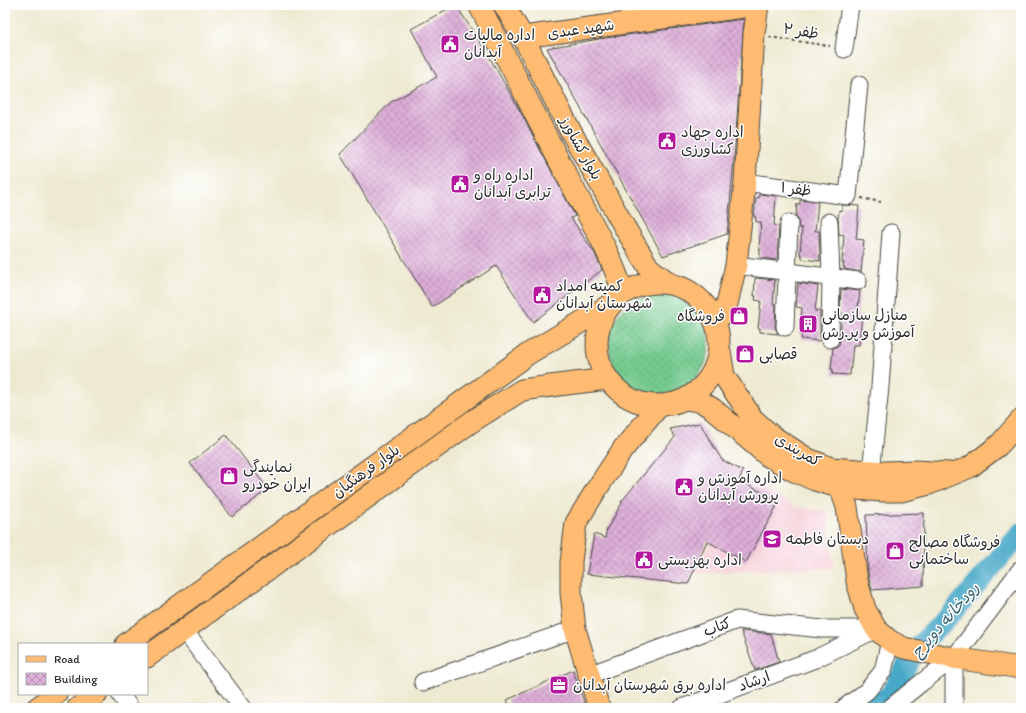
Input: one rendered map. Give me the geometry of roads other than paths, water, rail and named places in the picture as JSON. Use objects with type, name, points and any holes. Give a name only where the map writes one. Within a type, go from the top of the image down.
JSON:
[{"type":"main road","name":"بلوار کشاورز","points":[[479,5],[611,258],[616,271],[617,299]]},
{"type":"main road","name":"بلوار کشاورز","points":[[504,5],[523,37],[588,163],[649,268],[669,283]]},
{"type":"main road","points":[[716,323],[727,304],[736,265],[745,182],[754,34],[758,5]]},
{"type":"main road","name":"شهید عبدی","points":[[523,37],[632,13],[758,5]]},
{"type":"main road","points":[[553,148],[559,151],[566,151],[572,148],[573,141],[570,130]]},
{"type":"main road","points":[[567,175],[566,165],[572,159],[579,158],[588,163]]},
{"type":"main road","points":[[653,282],[669,283],[684,288],[698,296],[709,308],[719,334],[720,346],[718,359],[714,371],[707,382],[687,399],[668,405],[659,406],[644,404],[630,399],[618,390],[608,379],[601,365],[597,349],[598,333],[602,318],[617,299],[637,286],[653,282]]},
{"type":"main road","name":"بلوار فرهنگیان","points":[[127,643],[528,354],[617,299]]},
{"type":"main road","name":"کمربندی","points":[[720,346],[724,376],[753,419],[772,436],[808,459],[831,468],[871,472],[915,471],[954,473]]},
{"type":"main road","name":"بلوار فرهنگیان","points":[[148,656],[472,422],[522,390],[608,379]]},
{"type":"main road","name":"کمربندی","points":[[687,399],[702,402],[713,409],[768,456],[794,471],[815,480],[841,488],[883,491],[901,491],[929,484],[970,467],[984,458],[999,445],[1021,420]]},
{"type":"main road","points":[[599,708],[575,629],[571,593],[571,562],[576,523],[623,449],[659,406]]},
{"type":"main road","points":[[831,468],[841,488],[847,507],[857,581],[865,609],[890,639],[925,652],[1021,668]]},
{"type":"main road","points":[[165,616],[181,632]]},
{"type":"main road","points":[[37,708],[55,695]]},
{"type":"street","points":[[844,49],[850,5]]},
{"type":"street","name":"ظفر ۱","points":[[745,182],[848,196],[859,85]]},
{"type":"street","points":[[829,222],[831,277],[830,338]]},
{"type":"street","points":[[785,327],[789,223]]},
{"type":"street","points":[[871,472],[880,387],[891,233]]},
{"type":"street","points":[[736,265],[858,281]]},
{"type":"street","points":[[890,708],[920,683],[954,658],[1021,569]]},
{"type":"street","name":"کتاب","points":[[589,675],[737,620],[822,629],[890,639]]},
{"type":"street","points":[[423,682],[575,629]]},
{"type":"street","points":[[822,629],[826,654]]},
{"type":"street","points":[[181,632],[243,708]]},
{"type":"street","points":[[844,708],[868,691],[883,671],[890,639]]},
{"type":"street","name":"ارشاد","points":[[682,708],[826,654],[890,639]]},
{"type":"street","points":[[954,658],[954,701]]},
{"type":"street","points":[[920,683],[940,683],[954,701]]},
{"type":"street","points":[[121,695],[130,708]]},
{"type":"waterway","name":"رودخانه دویرج","points":[[871,708],[891,694],[916,649],[953,612],[1021,533]]},
{"type":"place","name":"اداره مالیات آبدانان","points":[[450,44]]},
{"type":"place","name":"اداره جهاد کشاورزی","points":[[667,141]]},
{"type":"place","name":"اداره راه و ترابری آبدانان","points":[[460,184]]},
{"type":"place","name":"کمیته امداد شهرستان آبدانان","points":[[542,295]]},
{"type":"place","name":"فروشگاه","points":[[739,316]]},
{"type":"place","name":"منازل سازمانی آموزش و پر.رش","points":[[808,324]]},
{"type":"place","name":"قصابی","points":[[745,354]]},
{"type":"place","name":"نمایندگی ایران خودرو","points":[[229,476]]},
{"type":"place","name":"اداره آموزش و پرورش آبدانان","points":[[684,487]]},
{"type":"place","name":"دبستان فاطمه","points":[[772,539]]},
{"type":"place","name":"فروشگاه مصالح ساختمانی","points":[[895,551]]},
{"type":"place","name":"اداره بهزیستی","points":[[644,560]]},
{"type":"place","name":"اداره برق شهرستان آبدانان","points":[[559,685]]}]
